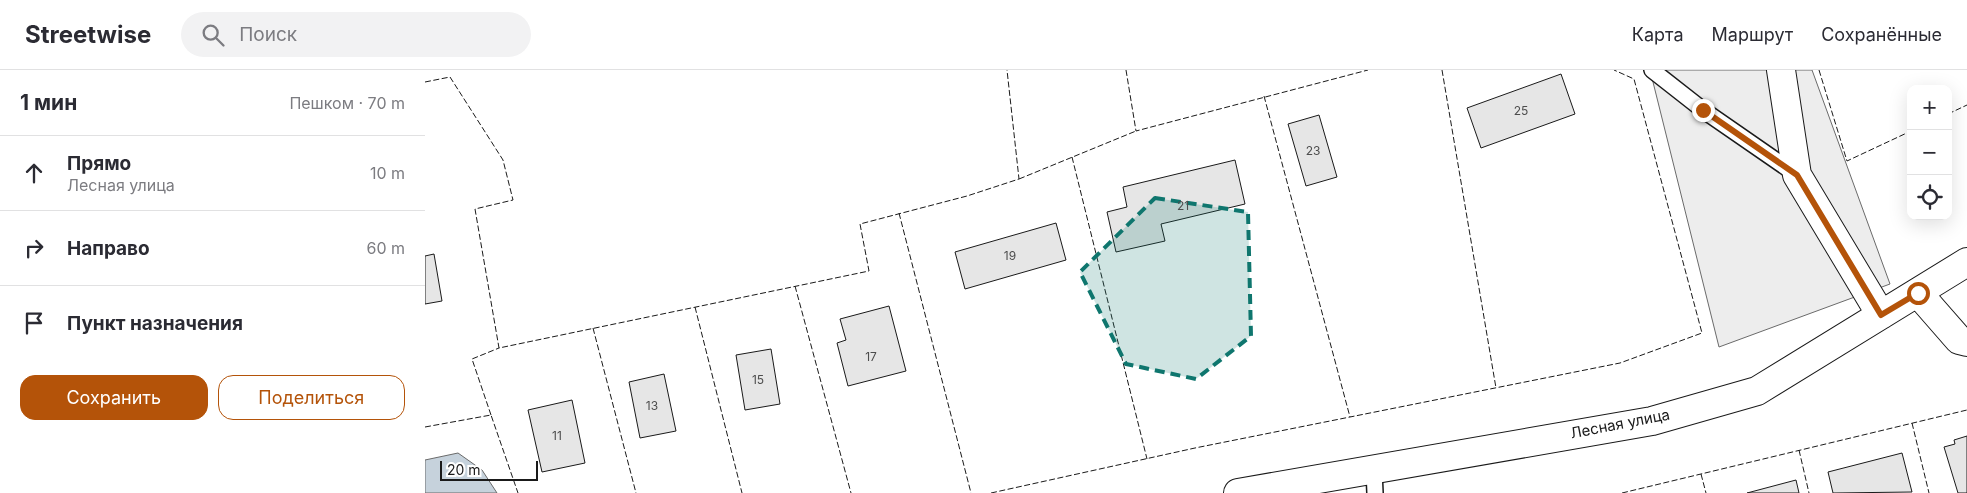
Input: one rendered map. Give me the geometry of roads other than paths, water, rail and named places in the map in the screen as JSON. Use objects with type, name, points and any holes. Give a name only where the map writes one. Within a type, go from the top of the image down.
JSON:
[{"type":"street","points":[[1781,70],[1797,175],[1881,315]]},
{"type":"street","name":"Лесная улица","points":[[1238,493],[1374,481],[1467,451],[1652,421],[1757,390],[1967,262]]},
{"type":"street","points":[[1918,293],[1959,340],[1967,342]]},
{"type":"lane","points":[[1652,70],[1703,110],[1797,175]]}]
